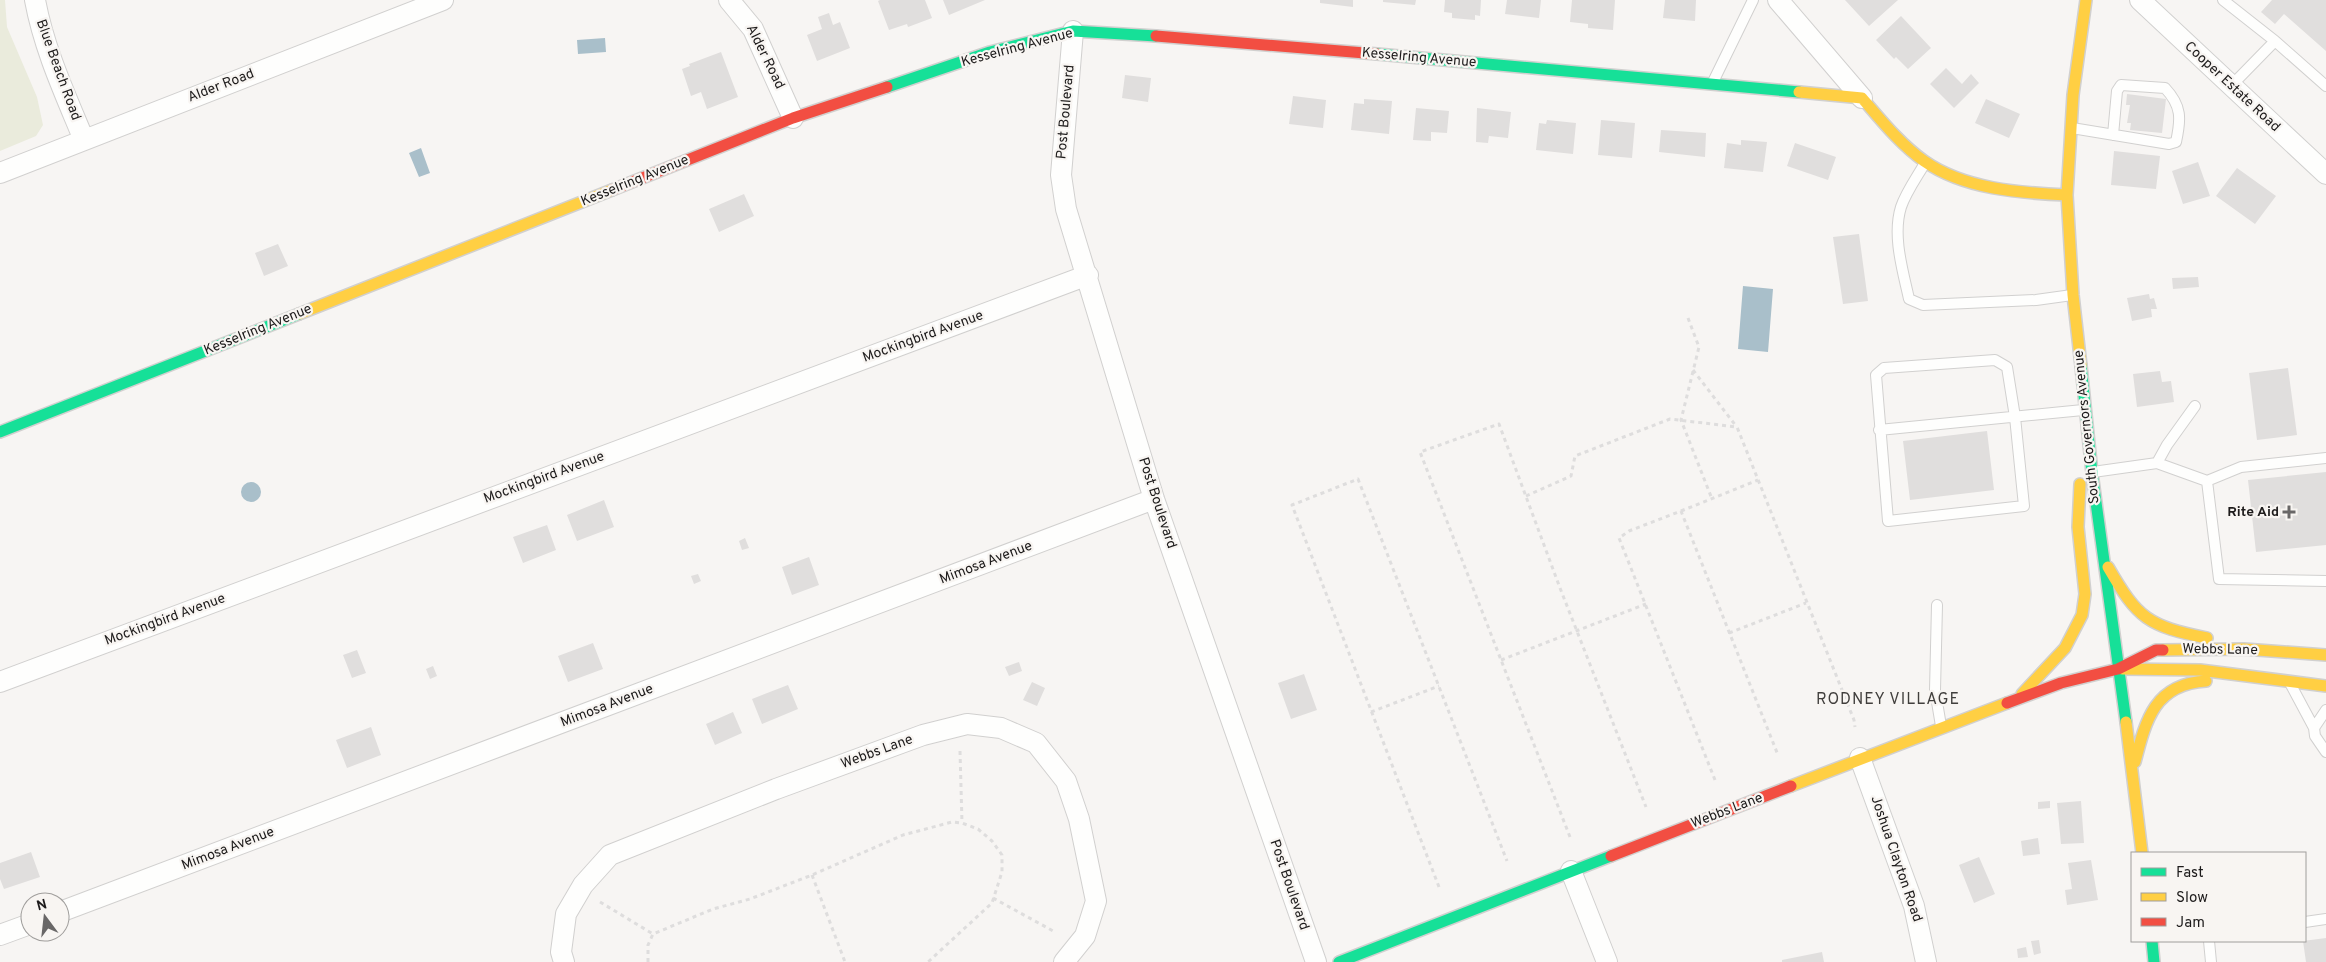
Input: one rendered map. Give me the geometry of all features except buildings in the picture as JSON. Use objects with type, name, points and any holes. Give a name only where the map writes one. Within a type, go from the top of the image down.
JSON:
[{"type":"street","name":"Blue Beach Road","points":[[36,0],[38,18],[52,62],[84,140]]},
{"type":"street","name":"Alder Road","points":[[0,173],[443,0]]},
{"type":"street","name":"Alder Road","points":[[729,0],[753,29],[793,118]]},
{"type":"street","points":[[1778,0],[1900,142],[1925,162],[1957,177],[1996,190],[2028,194],[2067,195]]},
{"type":"street","name":"South Governors Avenue","points":[[2086,0],[2080,32],[2067,195],[2073,295],[2092,473],[2133,770],[2142,852]]},
{"type":"street","name":"Cooper Estate Road","points":[[2140,0],[2326,174]]},
{"type":"street","name":"Kesselring Avenue","points":[[0,432],[793,118],[990,52],[1073,31],[1243,42],[1862,98]]},
{"type":"street","name":"Post Boulevard","points":[[1073,31],[1061,175],[1066,209],[1088,275],[1154,499],[1316,962]]},
{"type":"street","name":"Mockingbird Avenue","points":[[0,682],[1088,275]]},
{"type":"street","points":[[2018,698],[2056,659],[2075,631],[2082,616],[2085,602],[2078,526],[2084,393]]},
{"type":"street","name":"Mimosa Avenue","points":[[70,908],[1154,499]]},
{"type":"street","points":[[2103,558],[2132,607],[2154,626],[2218,640],[2244,649]]},
{"type":"street","name":"Webbs Lane","points":[[1339,962],[1941,727],[2061,683],[2118,669],[2156,650],[2244,649],[2326,654]]},
{"type":"street","name":"Webbs Lane","points":[[2118,669],[2200,670],[2326,686]]},
{"type":"street","points":[[2133,770],[2147,722],[2160,698],[2170,690],[2185,683],[2198,680],[2240,683],[2285,681]]},
{"type":"street","name":"Webbs Lane","points":[[564,962],[561,952],[566,914],[583,885],[610,856],[785,786],[924,735],[968,724],[1002,728],[1036,743],[1066,781],[1079,819],[1096,901],[1085,936],[1064,962]]},
{"type":"street","name":"Joshua Clayton Road","points":[[1860,758],[1914,906],[1926,962]]},
{"type":"street","points":[[1571,871],[1607,962]]},
{"type":"street","points":[[0,935],[20,928]]},
{"type":"street","points":[[2152,942],[2154,962]]},
{"type":"lane","points":[[1712,85],[1752,0]]},
{"type":"lane","points":[[2223,0],[2274,40],[2326,86]]},
{"type":"lane","points":[[2231,86],[2274,40]]},
{"type":"lane","points":[[2071,128],[2113,135],[2170,144],[2176,142],[2181,120],[2173,97],[2165,88],[2121,85],[2116,91],[2113,135]]},
{"type":"lane","points":[[1925,162],[1901,206],[1898,221],[1900,258],[1909,299],[1923,304],[2016,301],[2073,295]]},
{"type":"lane","points":[[1995,360],[2007,366],[2015,416],[2024,506],[1888,521],[1879,430],[1876,375],[1884,368],[1995,360]]},
{"type":"lane","points":[[2157,463],[2167,445],[2195,406]]},
{"type":"lane","points":[[1879,430],[2083,410]]},
{"type":"lane","points":[[2092,473],[2157,463],[2207,480],[2242,467],[2326,458]]},
{"type":"lane","points":[[2207,480],[2219,579],[2326,582]]},
{"type":"lane","points":[[1937,605],[1936,690],[1941,727]]},
{"type":"lane","points":[[2285,681],[2326,752]]},
{"type":"lane","points":[[2315,732],[2326,710]]},
{"type":"lane","points":[[2315,732],[2326,738]]},
{"type":"lane","points":[[2306,922],[2326,919]]},
{"type":"lane","points":[[2209,942],[2211,962]]},
{"type":"path","points":[[1688,318],[1699,347],[1681,420],[1712,499]]},
{"type":"path","points":[[1693,370],[1736,427],[1854,720],[1855,727]]},
{"type":"path","points":[[1526,496],[1571,476],[1575,456],[1670,419],[1736,427]]},
{"type":"path","points":[[1570,837],[1420,452],[1499,424],[1646,807]]},
{"type":"path","points":[[1439,887],[1292,505],[1358,478],[1507,861]]},
{"type":"path","points":[[1715,780],[1619,538],[1629,531],[1758,480]]},
{"type":"path","points":[[1681,511],[1778,755]]},
{"type":"path","points":[[1729,633],[1806,603]]},
{"type":"path","points":[[1501,660],[1646,604]]},
{"type":"path","points":[[1371,712],[1439,686]]},
{"type":"path","points":[[960,751],[962,823]]},
{"type":"path","points":[[648,962],[648,945],[653,934],[713,908],[750,899],[812,875],[910,832],[952,822],[962,823],[978,829],[992,841],[1002,855],[1002,872],[992,903],[928,962]]},
{"type":"path","points":[[812,875],[845,962]]},
{"type":"path","points":[[993,898],[1055,932]]},
{"type":"path","points":[[600,902],[653,934]]},
{"type":"shaded area","points":[[0,0],[5,0],[7,27],[37,97],[43,125],[36,136],[0,151]]},
{"type":"water","points":[[605,38],[606,52],[578,54],[577,40]]},
{"type":"water","points":[[421,148],[430,173],[419,177],[409,153]]},
{"type":"water","points":[[1743,286],[1773,289],[1768,352],[1738,349]]},
{"type":"water","points":[[251,482],[258,485],[261,492],[258,499],[251,502],[244,499],[241,492],[244,485]]},
{"type":"traffic: fast","points":[[887,87],[990,52],[1073,31],[1156,36]]},
{"type":"traffic: fast","points":[[1377,54],[1799,92]]},
{"type":"traffic: fast","points":[[0,432],[299,314]]},
{"type":"traffic: fast","points":[[2081,366],[2092,473],[2126,722]]},
{"type":"traffic: fast","points":[[1339,962],[1611,856]]},
{"type":"traffic: fast","points":[[2152,942],[2154,962]]},
{"type":"traffic: slow","points":[[2081,366],[2073,295],[2067,195],[2073,95],[2086,0]]},
{"type":"traffic: slow","points":[[1799,92],[1862,98],[1891,131],[1915,154],[1956,178],[1974,184],[2011,191],[2067,195]]},
{"type":"traffic: slow","points":[[299,314],[612,190]]},
{"type":"traffic: slow","points":[[2022,694],[2065,648],[2082,615],[2085,594],[2078,527],[2080,484]]},
{"type":"traffic: slow","points":[[2108,567],[2128,598],[2147,618],[2171,629],[2207,638]]},
{"type":"traffic: slow","points":[[2163,650],[2244,649],[2326,655]]},
{"type":"traffic: slow","points":[[2122,669],[2200,670],[2326,686]]},
{"type":"traffic: slow","points":[[2135,762],[2149,718],[2156,706],[2175,689],[2206,681]]},
{"type":"traffic: slow","points":[[1791,786],[2007,703]]},
{"type":"traffic: slow","points":[[2126,722],[2142,852]]},
{"type":"traffic: jam","points":[[1156,36],[1377,54]]},
{"type":"traffic: jam","points":[[612,190],[793,118],[887,87]]},
{"type":"traffic: jam","points":[[2007,703],[2061,683],[2118,669],[2156,650],[2163,650]]},
{"type":"traffic: jam","points":[[1611,856],[1791,786]]},
{"type":"place","name":"Rite Aid","points":[[2289,512]]},
{"type":"district","name":"RODNEY VILLAGE","points":[[1888,700]]}]
